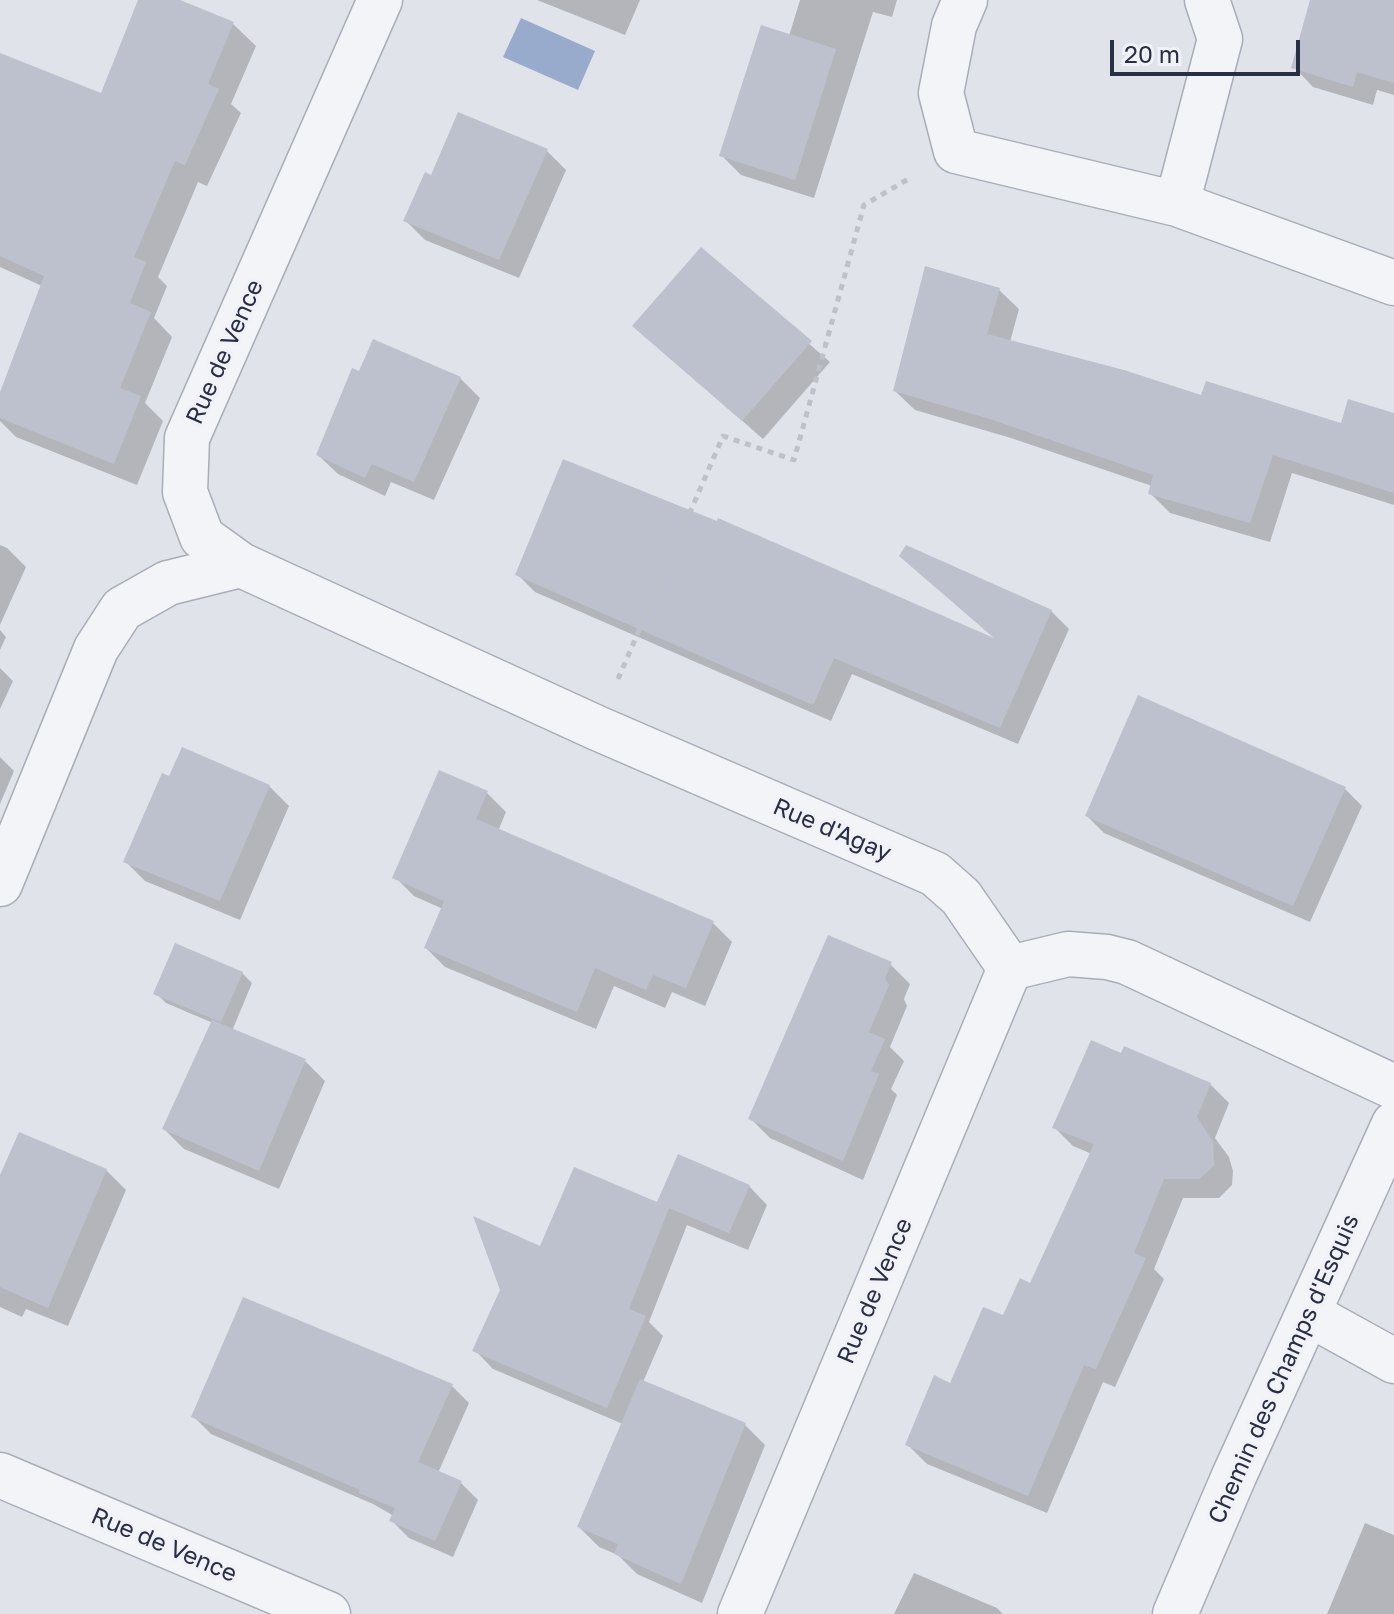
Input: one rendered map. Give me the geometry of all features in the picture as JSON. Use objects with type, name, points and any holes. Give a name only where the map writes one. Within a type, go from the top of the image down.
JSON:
[{"type":"street","name":"Rue de Vence","points":[[241,565],[202,537],[185,492],[187,438],[380,0]]},
{"type":"street","points":[[965,0],[954,26],[941,93],[956,151],[1177,204],[1394,283]]},
{"type":"street","points":[[1177,204],[1220,39],[1207,0]]},
{"type":"street","name":"Rue d'Agay","points":[[241,565],[597,728],[935,874],[961,897],[1010,968]]},
{"type":"street","points":[[0,884],[96,649],[122,609],[168,583],[241,565]]},
{"type":"street","points":[[1010,968],[1068,954],[1127,962],[1394,1087]]},
{"type":"street","name":"Rue de Vence","points":[[740,1614],[1010,968]]},
{"type":"street","name":"Chemin des Champs d'Esquis","points":[[1175,1614],[1234,1476],[1394,1124]]},
{"type":"street","points":[[1309,1314],[1394,1361]]},
{"type":"street","name":"Rue de Vence","points":[[0,1475],[328,1614]]},
{"type":"path","points":[[597,728],[723,436],[794,460],[864,205],[956,151]]},
{"type":"water","points":[[521,18],[595,51],[578,90],[503,57]]},
{"type":"building","points":[[138,0],[180,0],[234,22],[208,84],[219,89],[185,165],[175,161],[134,257],[146,262],[130,303],[151,312],[120,388],[141,396],[114,464],[0,418],[0,392],[44,276],[0,256],[0,53],[101,93]]},
{"type":"building","points":[[1310,0],[1394,0],[1394,83],[1357,72],[1353,87],[1291,68]]},
{"type":"building","points":[[761,25],[836,49],[795,180],[719,156]]},
{"type":"building","points":[[458,112],[548,149],[499,260],[403,221],[425,172],[431,175]]},
{"type":"building","points":[[701,247],[812,341],[742,421],[632,326]]},
{"type":"building","points":[[925,266],[1000,288],[987,334],[1124,370],[1201,395],[1206,381],[1341,423],[1348,399],[1394,413],[1394,493],[1273,455],[1250,523],[1148,494],[1153,475],[990,419],[893,391]]},
{"type":"building","points":[[373,339],[461,377],[414,482],[372,464],[365,478],[316,455],[352,368],[359,371]]},
{"type":"building","points":[[563,459],[717,521],[718,518],[994,638],[899,556],[906,545],[1052,610],[1000,728],[834,658],[813,705],[515,575]]},
{"type":"building","points":[[1138,695],[1346,787],[1293,906],[1085,816]]},
{"type":"building","points":[[182,747],[270,785],[220,901],[123,862],[162,773],[169,776]]},
{"type":"building","points":[[439,770],[488,791],[476,819],[714,921],[686,988],[653,975],[646,990],[595,968],[577,1012],[424,948],[444,901],[392,878]]},
{"type":"building","points":[[828,935],[892,962],[885,978],[889,985],[869,1032],[885,1039],[871,1071],[879,1074],[843,1161],[748,1119]]},
{"type":"building","points":[[175,943],[243,972],[221,1022],[153,994]]},
{"type":"building","points":[[212,1020],[306,1059],[259,1171],[162,1129]]},
{"type":"building","points":[[1091,1040],[1121,1053],[1124,1046],[1211,1083],[1197,1117],[1213,1142],[1214,1166],[1199,1179],[1164,1179],[1134,1253],[1146,1258],[1096,1369],[1084,1365],[1028,1496],[905,1445],[934,1375],[950,1383],[983,1307],[1003,1315],[1020,1278],[1030,1283],[1094,1144],[1052,1128]]},
{"type":"building","points":[[19,1132],[107,1169],[48,1308],[0,1287],[0,1175]]},
{"type":"building","points":[[678,1154],[750,1185],[729,1233],[669,1208],[629,1309],[646,1316],[607,1408],[472,1351],[500,1290],[473,1216],[540,1246],[574,1167],[657,1202]]},
{"type":"building","points":[[243,1297],[453,1384],[418,1462],[462,1481],[435,1541],[389,1521],[395,1508],[359,1493],[360,1490],[191,1417]]},
{"type":"building","points":[[640,1379],[746,1423],[681,1584],[614,1554],[618,1544],[577,1527]]}]
